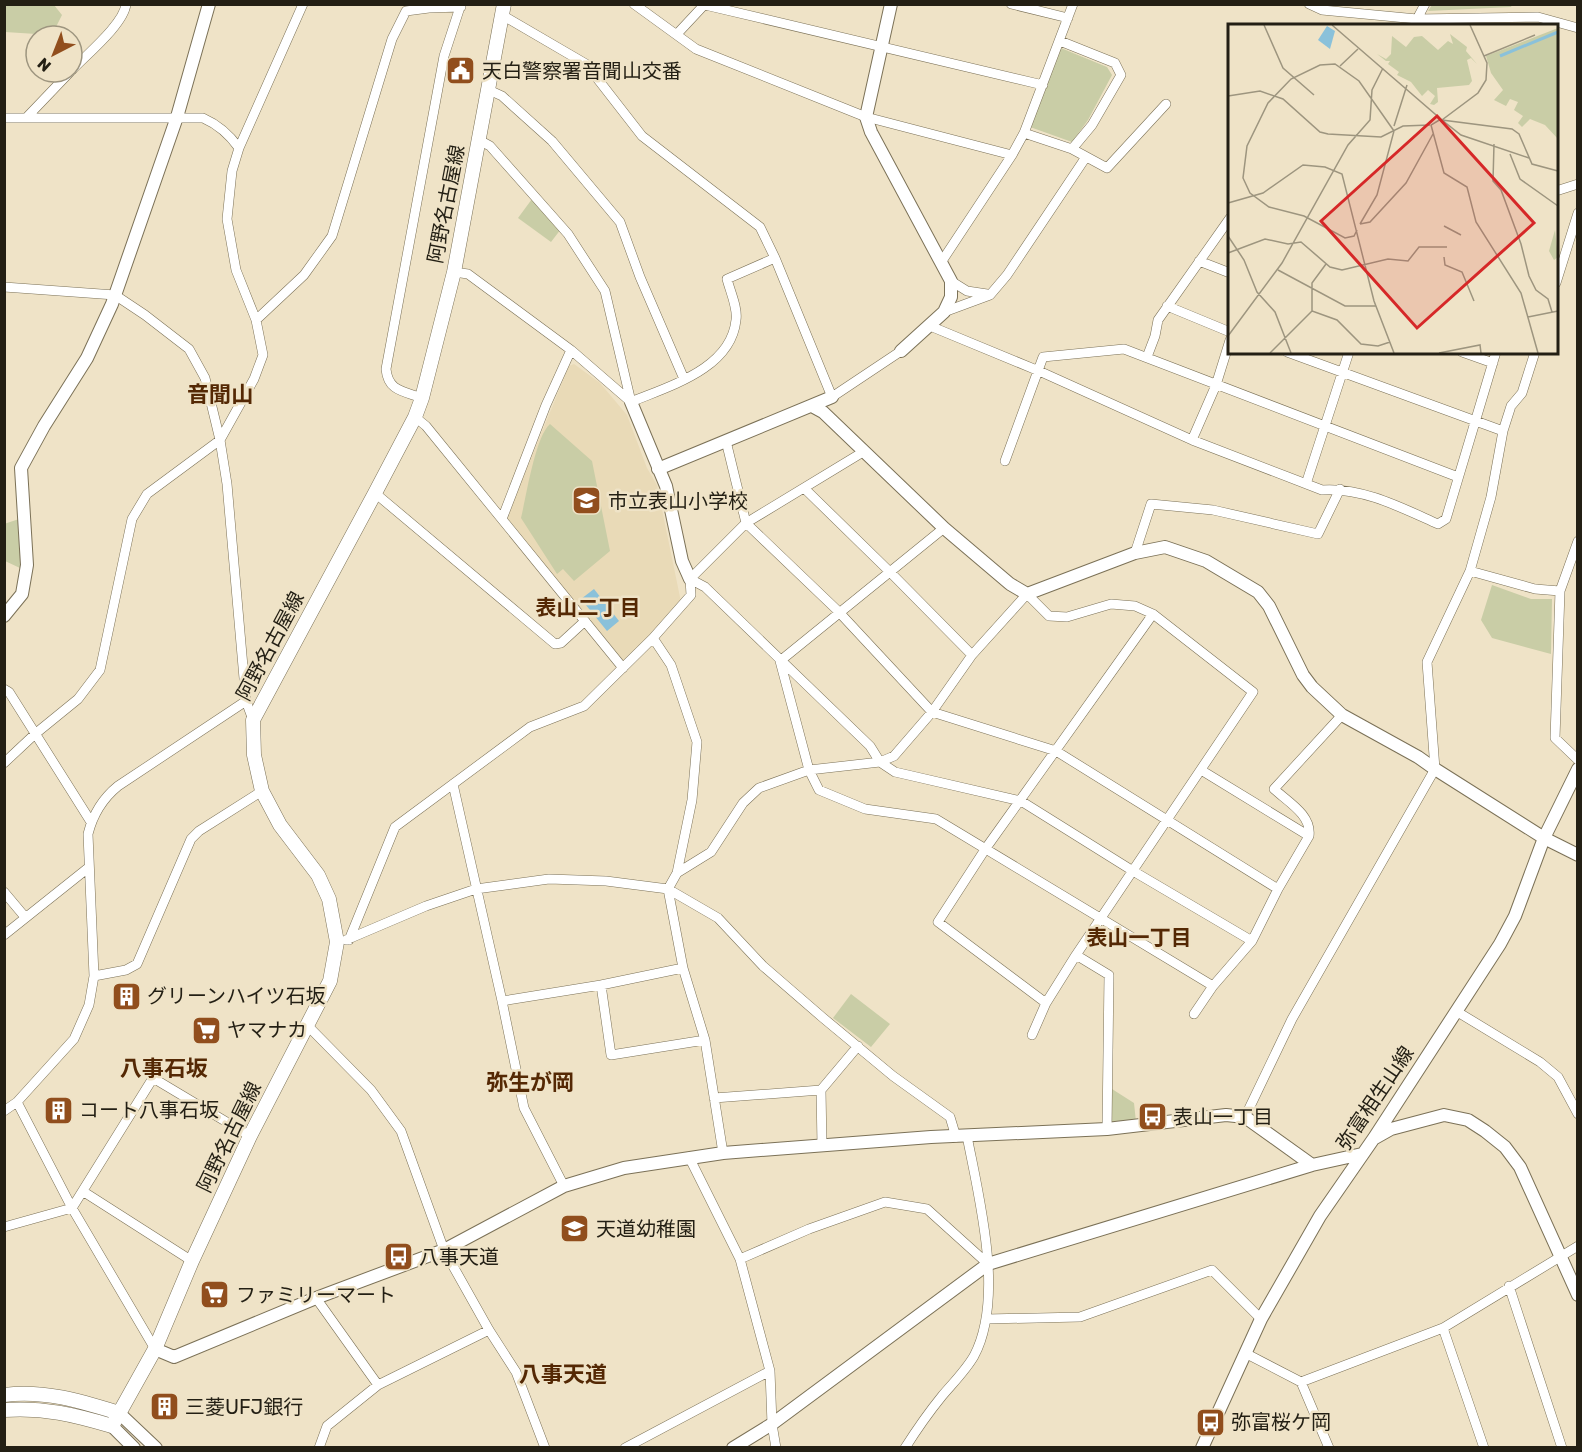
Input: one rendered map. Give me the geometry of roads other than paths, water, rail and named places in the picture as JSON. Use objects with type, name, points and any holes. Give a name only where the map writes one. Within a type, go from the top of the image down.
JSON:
[{"type":"main road","name":"阿野名古屋線","points":[[112,1426],[155,1349],[192,1261],[250,1136],[330,981],[343,941],[318,875],[280,825],[262,791],[254,755],[253,720],[415,417],[422,398],[454,272],[503,10]]},
{"type":"main road","points":[[4,1395],[25,1393],[64,1396],[118,1413]]},
{"type":"main road","points":[[4,1410],[25,1408],[53,1411],[112,1426]]},
{"type":"street","points":[[84,57],[118,22],[125,11],[126,4]]},
{"type":"street","points":[[4,616],[22,594],[27,565],[21,468],[44,426],[87,358],[115,295],[177,117],[208,4]]},
{"type":"street","points":[[4,763],[78,699],[100,670],[132,519],[147,494],[220,440],[254,379],[263,355],[256,320],[236,270],[227,219],[232,171],[239,148],[303,4]]},
{"type":"street","points":[[634,4],[696,49],[866,117],[1012,155]]},
{"type":"street","points":[[658,469],[832,397],[901,351],[944,312],[951,297],[951,281],[871,132],[866,117],[891,4]]},
{"type":"street","points":[[1011,4],[1068,18]]},
{"type":"street","points":[[942,261],[1024,133],[1073,4]]},
{"type":"street","points":[[1309,4],[1322,10],[1417,19],[1538,17],[1578,28]]},
{"type":"street","points":[[1417,19],[1425,4]]},
{"type":"street","points":[[677,34],[705,5],[1042,85]]},
{"type":"street","points":[[256,320],[304,275],[332,236],[392,39],[406,11],[461,6],[444,56],[386,369],[387,379],[393,387],[422,398]]},
{"type":"street","points":[[503,10],[586,64],[642,136],[760,227],[832,397]]},
{"type":"street","points":[[1060,41],[1115,63],[1121,75],[1092,124],[1072,149]]},
{"type":"street","points":[[27,117],[59,84]]},
{"type":"street","points":[[489,90],[502,96],[552,141],[620,222],[640,277],[684,380]]},
{"type":"street","points":[[1024,133],[1072,149],[1107,168],[1166,104]]},
{"type":"street","points":[[4,118],[203,118],[216,124],[231,136],[239,148]]},
{"type":"street","points":[[343,941],[395,827],[530,727],[584,705],[623,668],[692,595],[690,579],[682,561],[666,486],[631,402],[605,291],[568,234],[490,146],[479,140]]},
{"type":"street","points":[[944,312],[990,295],[1086,157]]},
{"type":"street","points":[[1558,192],[1578,184]]},
{"type":"street","points":[[1558,280],[1578,213]]},
{"type":"street","points":[[1147,357],[1158,320],[1228,221]]},
{"type":"street","points":[[631,402],[684,380],[714,361],[734,334],[737,317],[727,279],[775,258]]},
{"type":"street","points":[[1199,261],[1228,272]]},
{"type":"street","points":[[454,272],[468,274],[571,350],[631,402]]},
{"type":"street","points":[[951,281],[967,291],[990,295]]},
{"type":"street","points":[[4,287],[115,295],[189,350],[205,378],[220,440],[227,484],[246,701],[253,720]]},
{"type":"street","points":[[1167,306],[1228,331]]},
{"type":"street","points":[[930,326],[1039,371],[1192,440],[1323,490],[1340,489],[1393,504],[1438,524],[1446,519],[1495,354]]},
{"type":"street","points":[[1192,440],[1216,385],[1228,346]]},
{"type":"street","points":[[1005,461],[1043,357],[1124,349],[1458,477]]},
{"type":"street","points":[[502,519],[546,405],[571,350]]},
{"type":"street","points":[[1293,354],[1503,431]]},
{"type":"street","points":[[1306,484],[1348,354]]},
{"type":"street","points":[[1468,354],[1493,363]]},
{"type":"street","points":[[1245,1117],[1292,1019],[1435,770],[1427,662],[1470,571],[1491,497],[1503,431],[1511,406],[1522,393],[1534,354]]},
{"type":"street","points":[[813,406],[823,412],[944,528],[1010,584],[1027,594],[1049,616],[1067,617],[1111,604],[1135,606],[1153,614],[1253,692],[1076,955],[1046,1003],[1032,1035]]},
{"type":"street","points":[[415,417],[426,426],[623,668]]},
{"type":"street","points":[[726,441],[746,523],[839,613],[932,712],[1056,751],[1278,889]]},
{"type":"street","points":[[690,579],[746,523],[863,452]]},
{"type":"street","points":[[804,489],[972,655]]},
{"type":"street","points":[[1135,553],[1151,504],[1213,510],[1318,534],[1340,489]]},
{"type":"street","points":[[375,493],[555,644],[561,643],[585,621]]},
{"type":"street","points":[[780,661],[944,528]]},
{"type":"street","points":[[1578,541],[1560,591],[1555,738],[1578,760]]},
{"type":"street","points":[[677,873],[711,852],[743,803],[759,788],[809,770],[880,762],[894,756],[932,712],[972,655],[1027,594],[1135,553],[1165,547],[1206,561],[1258,592],[1269,606],[1303,675],[1312,687],[1342,715],[1419,757],[1435,770],[1544,838],[1578,855]]},
{"type":"street","points":[[1470,571],[1535,589],[1560,591]]},
{"type":"street","points":[[690,579],[705,587],[870,746],[880,762],[895,772],[1021,801],[1133,871],[1252,941]]},
{"type":"street","points":[[1046,1003],[938,922],[986,848],[1153,614]]},
{"type":"street","points":[[652,638],[671,665],[697,742],[692,800],[677,873],[668,889],[683,968],[705,1040],[723,1153]]},
{"type":"street","points":[[780,661],[809,770],[819,789],[835,798],[865,808],[936,819],[1213,986]]},
{"type":"street","points":[[4,689],[9,692],[91,822]]},
{"type":"street","points":[[4,1111],[17,1102],[74,1039],[89,1005],[94,976],[88,834],[91,822],[105,797],[246,701]]},
{"type":"street","points":[[1194,1014],[1213,986],[1252,941],[1278,889],[1309,836],[1310,828],[1306,818],[1274,789],[1342,715]]},
{"type":"street","name":"弥富相生山線","points":[[1202,1448],[1261,1319],[1320,1216],[1374,1138],[1500,944],[1515,916],[1544,838],[1578,769]]},
{"type":"street","points":[[1201,770],[1309,836]]},
{"type":"street","points":[[453,784],[524,1108],[564,1186]]},
{"type":"street","points":[[94,976],[126,969],[137,964],[191,839],[199,831],[262,791]]},
{"type":"street","points":[[4,935],[88,868]]},
{"type":"street","points":[[343,941],[426,906],[476,889],[549,879],[606,881],[668,889],[718,918],[763,966],[893,1076],[950,1117],[962,1136],[980,1206],[988,1264],[987,1320],[974,1357],[923,1419],[905,1448]]},
{"type":"street","points":[[4,892],[25,917]]},
{"type":"street","points":[[1076,955],[1109,975],[1107,1129]]},
{"type":"street","points":[[502,1001],[601,985],[683,968]]},
{"type":"street","points":[[601,985],[611,1055],[705,1040]]},
{"type":"street","points":[[1456,1011],[1540,1062],[1558,1077],[1578,1114]]},
{"type":"street","points":[[308,1026],[371,1090],[401,1131],[444,1250],[489,1330],[516,1372],[545,1448]]},
{"type":"street","points":[[822,1146],[820,1090],[858,1046]]},
{"type":"street","points":[[4,1227],[72,1208],[153,1078],[250,1136]]},
{"type":"street","points":[[714,1098],[820,1090]]},
{"type":"street","points":[[17,1102],[72,1208],[155,1349],[174,1357],[316,1298],[444,1250],[564,1186],[624,1168],[689,1157],[962,1136],[1107,1129],[1226,1115],[1245,1117],[1312,1165]]},
{"type":"street","points":[[1374,1138],[1391,1129],[1444,1115],[1468,1120],[1505,1147],[1520,1167],[1578,1295]]},
{"type":"street","points":[[733,1448],[772,1424],[988,1264],[1312,1165],[1362,1154]]},
{"type":"street","points":[[689,1157],[740,1259],[770,1371],[772,1424],[776,1448]]},
{"type":"street","points":[[84,1192],[192,1261]]},
{"type":"street","points":[[740,1259],[809,1228],[885,1202],[927,1209],[988,1264]]},
{"type":"street","points":[[1301,1382],[1443,1328],[1578,1246]]},
{"type":"street","points":[[987,1320],[1080,1317],[1212,1270],[1261,1319]]},
{"type":"street","points":[[1509,1286],[1562,1448]]},
{"type":"street","points":[[316,1298],[378,1386]]},
{"type":"street","points":[[1443,1328],[1484,1448]]},
{"type":"street","points":[[319,1448],[327,1426],[378,1386],[489,1330]]},
{"type":"street","points":[[1245,1353],[1301,1382],[1329,1448]]},
{"type":"street","points":[[625,1448],[770,1371]]},
{"type":"street","points":[[118,1413],[156,1448]]},
{"type":"street","points":[[112,1426],[135,1448]]},
{"type":"water","points":[[594,589],[619,621],[607,631],[581,599]]},
{"type":"place","name":"天白警察署音聞山交番","points":[[461,71]]},
{"type":"place","name":"市立表山小学校","points":[[587,501]]},
{"type":"place","name":"グリーンハイツ石坂","points":[[126,996]]},
{"type":"place","name":"ヤマナカ","points":[[206,1030]]},
{"type":"place","name":"コート八事石坂","points":[[58,1110]]},
{"type":"place","name":"表山一丁目","points":[[1152,1117]]},
{"type":"place","name":"天道幼稚園","points":[[575,1229]]},
{"type":"place","name":"八事天道","points":[[398,1257]]},
{"type":"place","name":"ファミリーマート","points":[[215,1295]]},
{"type":"place","name":"三菱UFJ銀行","points":[[164,1407]]},
{"type":"place","name":"弥富桜ケ岡","points":[[1210,1422]]},
{"type":"district","name":"音聞山","points":[[220,394]]},
{"type":"district","name":"表山二丁目","points":[[588,608]]},
{"type":"district","name":"表山一丁目","points":[[1139,938]]},
{"type":"district","name":"八事石坂","points":[[164,1068]]},
{"type":"district","name":"弥生が岡","points":[[530,1082]]},
{"type":"district","name":"八事天道","points":[[563,1374]]}]
